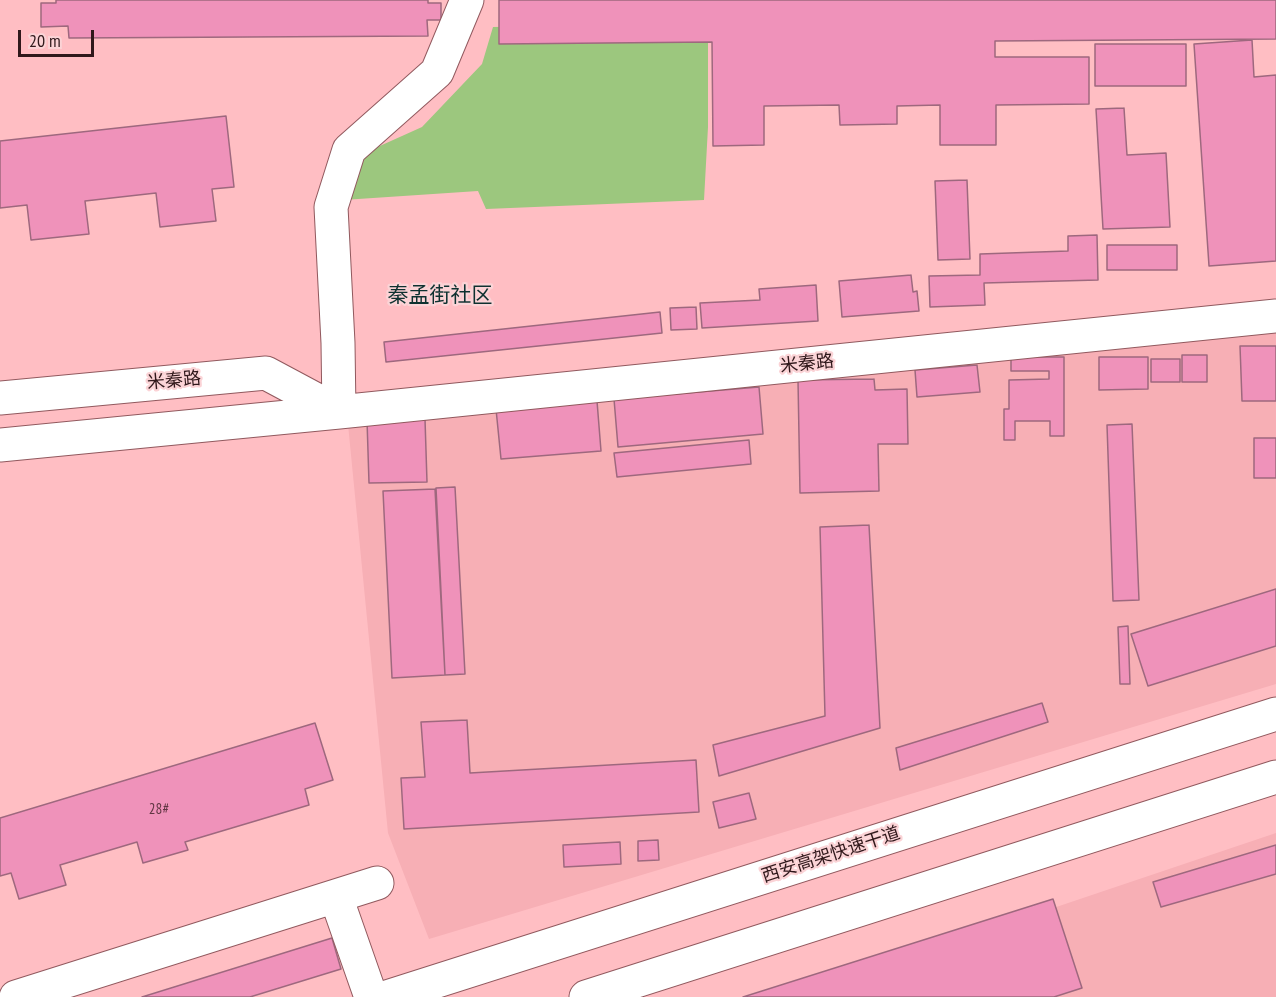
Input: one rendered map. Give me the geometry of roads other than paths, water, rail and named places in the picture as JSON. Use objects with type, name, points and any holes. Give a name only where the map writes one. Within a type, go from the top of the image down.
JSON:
[{"type":"main road","points":[[339,412],[331,207],[349,150],[437,72],[467,0]]},
{"type":"main road","name":"米秦路","points":[[0,445],[1276,316]]},
{"type":"main road","name":"米秦路","points":[[0,398],[266,373],[339,412]]},
{"type":"main road","points":[[67,391],[70,438]]},
{"type":"main road","name":"西安高架快速干道","points":[[387,997],[1276,714]]},
{"type":"main road","points":[[586,997],[1276,777]]},
{"type":"main road","points":[[82,997],[379,891]]},
{"type":"main road","points":[[16,997],[339,904]]},
{"type":"main road","points":[[339,904],[371,997]]},
{"type":"district","name":"秦孟街社区","points":[[440,296]]}]
